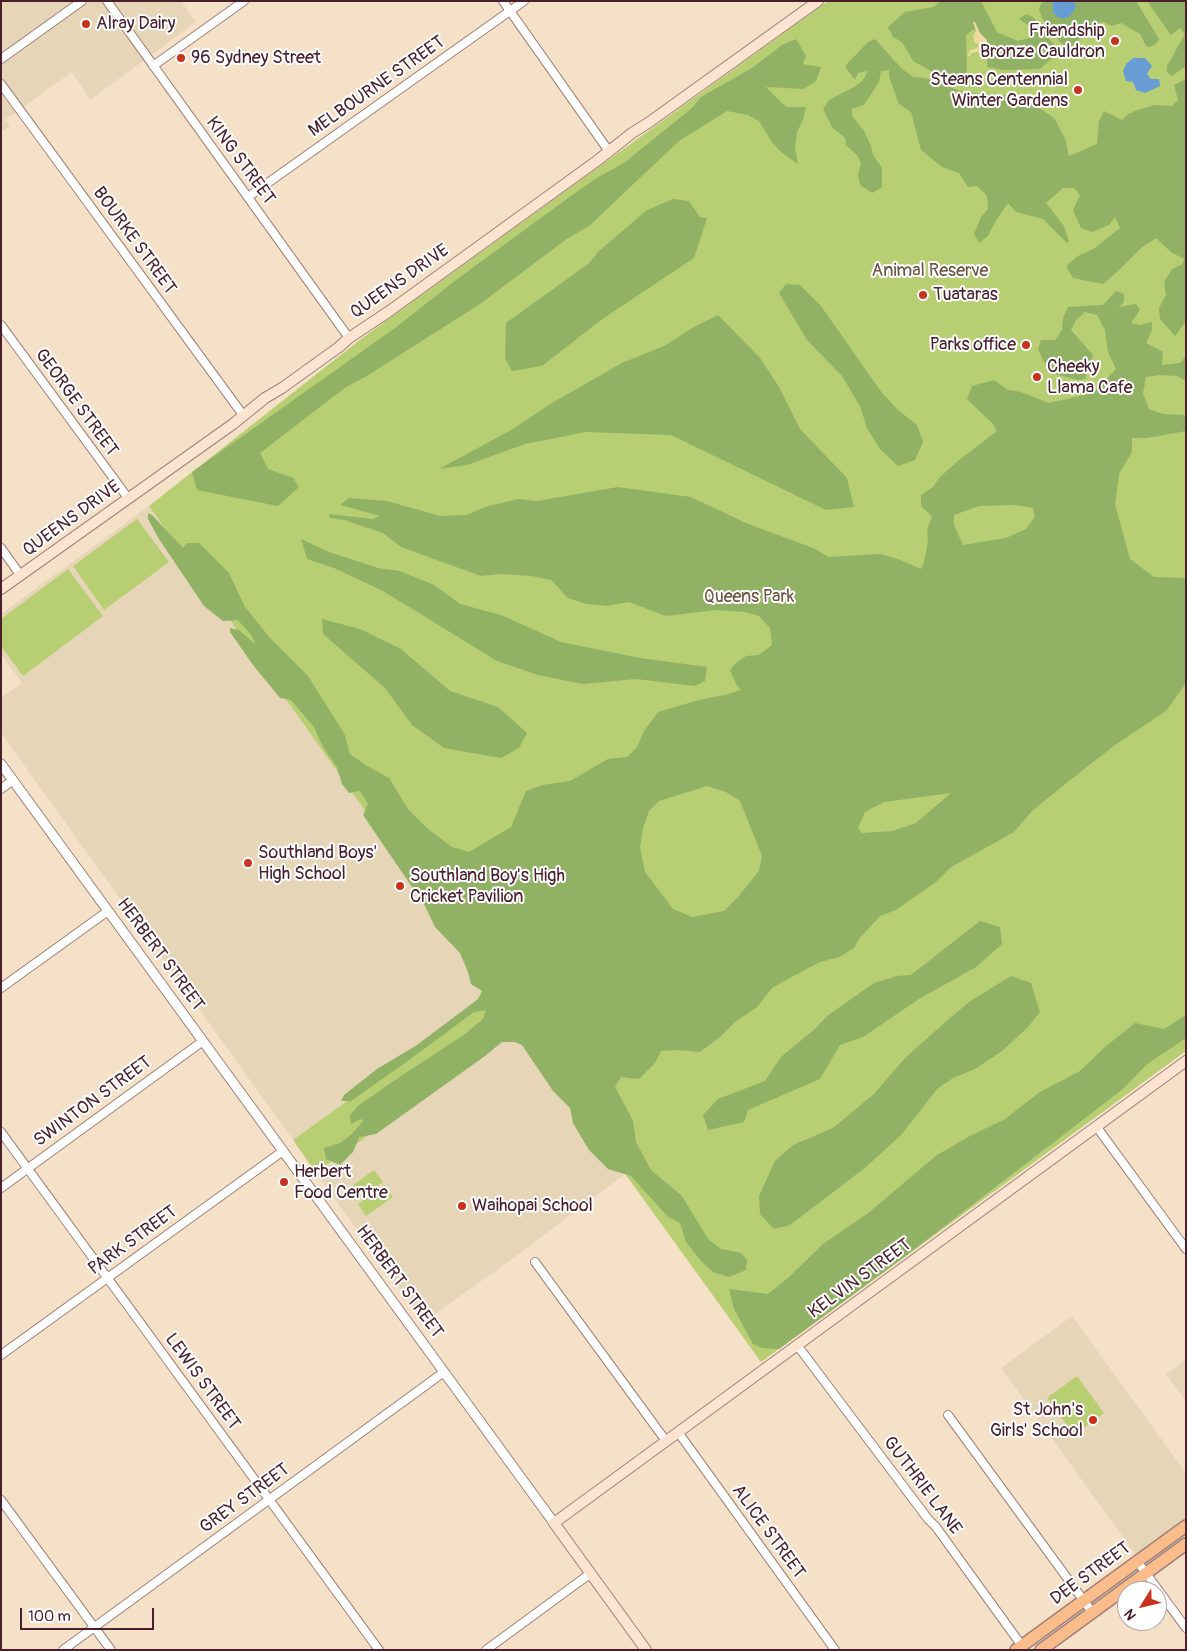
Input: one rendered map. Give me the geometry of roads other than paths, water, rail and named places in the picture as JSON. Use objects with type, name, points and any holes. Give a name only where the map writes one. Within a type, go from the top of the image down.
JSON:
[{"type":"main road","name":"QUEENS DRIVE","points":[[1,590],[574,177],[608,150],[818,1]]},
{"type":"main road","name":"KELVIN STREET","points":[[554,1523],[1186,1061]]},
{"type":"main road","name":"HERBERT STREET","points":[[554,1523],[646,1650]]},
{"type":"main road","name":"DEE STREET","points":[[1019,1648],[1186,1526]]},
{"type":"main road","name":"DEE STREET","points":[[1041,1650],[1186,1544]]},
{"type":"street","points":[[1,59],[82,1]]},
{"type":"street","name":"KING STREET","points":[[107,1],[349,338]]},
{"type":"street","points":[[153,66],[244,1]]},
{"type":"street","points":[[503,1],[608,150]]},
{"type":"street","name":"MELBOURNE STREET","points":[[248,197],[524,1]]},
{"type":"street","name":"BOURKE STREET","points":[[1,84],[243,415]]},
{"type":"street","name":"GEORGE STREET","points":[[1,325],[128,498]]},
{"type":"street","points":[[1,548],[21,576]]},
{"type":"street","name":"HERBERT STREET","points":[[1,764],[554,1523]]},
{"type":"street","points":[[1,789],[13,780]]},
{"type":"street","points":[[1,988],[108,911]]},
{"type":"street","name":"SWINTON STREET","points":[[1,1188],[203,1041]]},
{"type":"street","points":[[1096,1126],[1186,1249]]},
{"type":"street","name":"LEWIS STREET","points":[[1,1132],[379,1650]]},
{"type":"street","name":"PARK STREET","points":[[1,1355],[283,1151]]},
{"type":"street","points":[[535,1262],[666,1441]]},
{"type":"street","name":"GUTHRIE LANE","points":[[797,1345],[928,1519],[936,1527],[1019,1648]]},
{"type":"street","name":"GREY STREET","points":[[63,1650],[444,1372]]},
{"type":"street","points":[[948,1415],[1092,1612]]},
{"type":"street","name":"ALICE STREET","points":[[678,1432],[835,1650]]},
{"type":"street","points":[[1,1500],[111,1650]]},
{"type":"street","points":[[1137,1561],[1186,1628]]},
{"type":"street","points":[[486,1650],[591,1573]]},
{"type":"water","points":[[1051,1],[1074,1],[1076,6],[1067,18],[1059,18],[1053,13]]},
{"type":"water","points":[[1133,58],[1145,58],[1152,66],[1147,74],[1151,79],[1159,79],[1160,86],[1145,93],[1136,90],[1133,82],[1126,81],[1123,71],[1126,64]]},
{"type":"place","name":"Alray Dairy","points":[[86,24]]},
{"type":"place","name":"Friendship Bronze Cauldron","points":[[1115,41]]},
{"type":"place","name":"96 Sydney Street","points":[[181,58]]},
{"type":"place","name":"Steans Centennial Winter Gardens","points":[[1078,90]]},
{"type":"place","name":"Tuataras","points":[[923,295]]},
{"type":"place","name":"Parks office","points":[[1026,345]]},
{"type":"place","name":"Cheeky Llama Cafe","points":[[1037,377]]},
{"type":"place","name":"Southland Boys' High School","points":[[248,863]]},
{"type":"place","name":"Southland Boy's High Cricket Pavilion","points":[[400,886]]},
{"type":"place","name":"Herbert Food Centre","points":[[284,1182]]},
{"type":"place","name":"Waihopai School","points":[[462,1206]]},
{"type":"place","name":"St John's Girls' School","points":[[1093,1420]]},
{"type":"park label","name":"Animal Reserve","points":[[930,271]]},
{"type":"park label","name":"Queens Park","points":[[749,597]]}]
